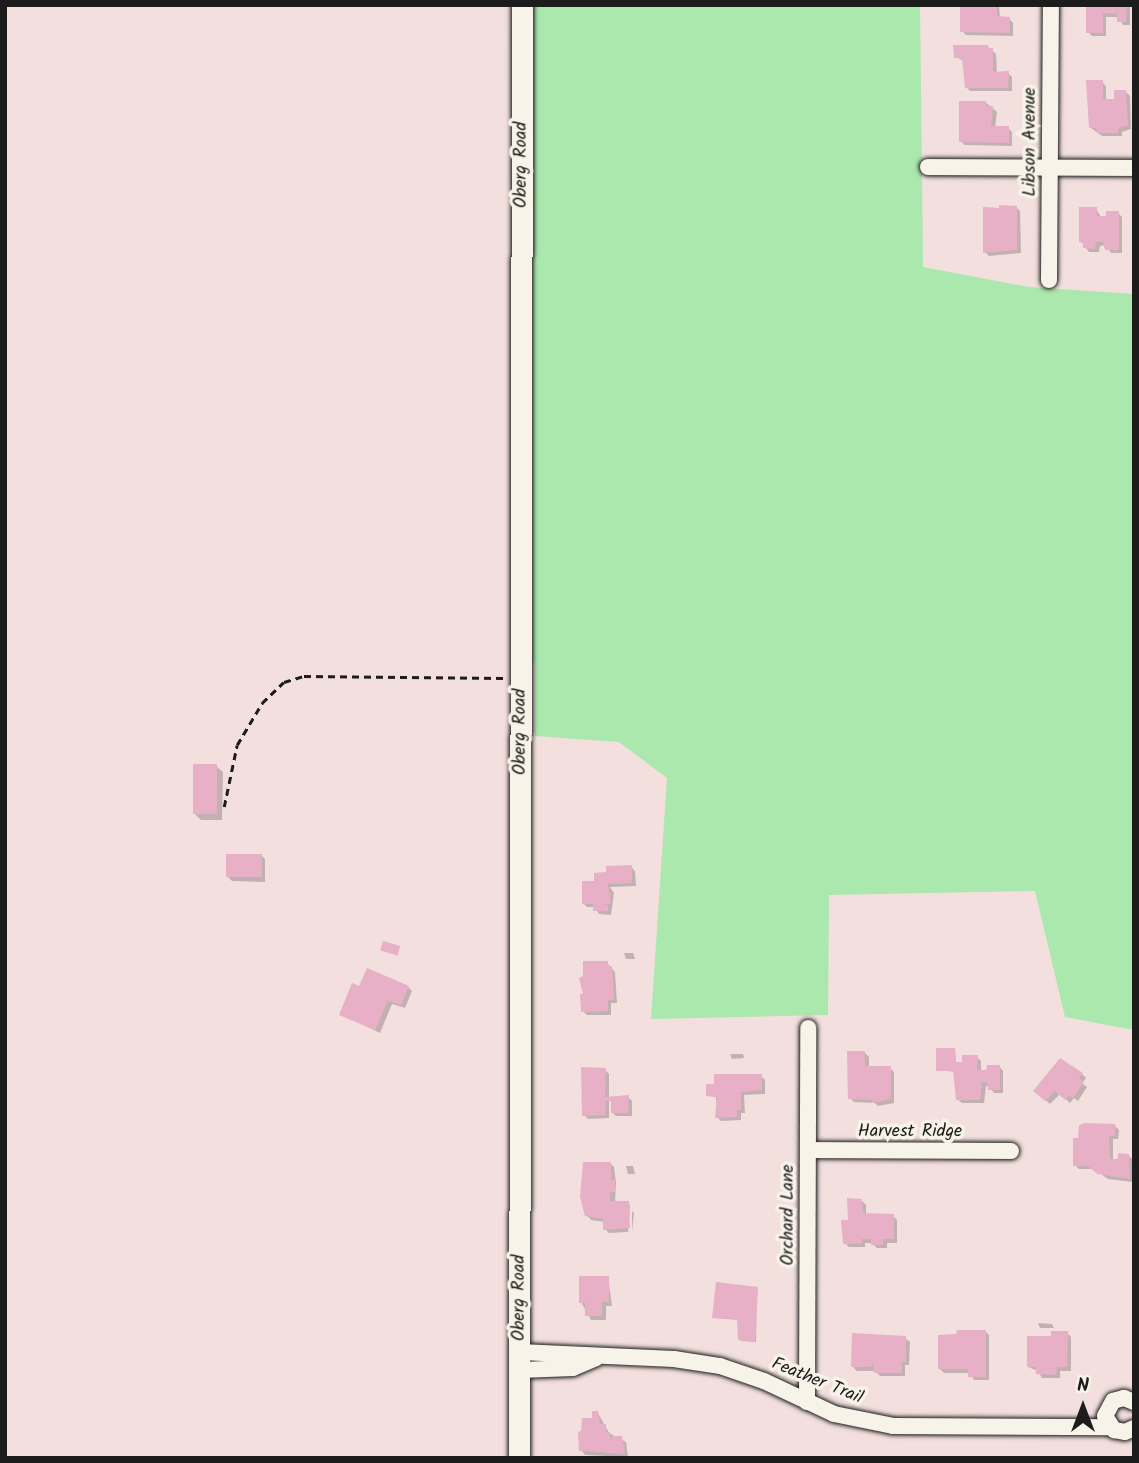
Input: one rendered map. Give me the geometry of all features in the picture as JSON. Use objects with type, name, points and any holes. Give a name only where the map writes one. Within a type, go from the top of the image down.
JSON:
[{"type":"street","name":"Oberg Road","points":[[519,1458],[522,5]]},
{"type":"street","name":"Libson Avenue","points":[[1049,280],[1051,5]]},
{"type":"street","points":[[928,167],[1134,168]]},
{"type":"street","name":"Orchard Lane","points":[[807,1402],[808,1028]]},
{"type":"street","name":"Harvest Ridge","points":[[808,1150],[1011,1151]]},
{"type":"street","name":"Feather Trail","points":[[520,1361],[573,1368],[596,1358],[674,1359],[720,1366],[764,1381],[834,1414],[893,1426],[1110,1427],[1125,1432],[1134,1428]]},
{"type":"street","points":[[1110,1427],[1105,1416],[1113,1401],[1124,1398],[1134,1402]]},
{"type":"path","points":[[224,807],[237,745],[262,703],[284,682],[304,676],[521,678]]},
{"type":"green space","points":[[512,5],[920,5],[923,267],[1029,287],[1134,294],[1134,1030],[1065,1017],[1035,891],[829,895],[828,1015],[651,1019],[667,778],[619,742],[535,736],[535,663],[511,663]]},
{"type":"building","points":[[960,5],[997,5],[997,16],[1010,17],[1010,33],[960,32]]},
{"type":"building","points":[[1086,5],[1127,5],[1126,22],[1117,22],[1117,14],[1103,13],[1103,33],[1086,33]]},
{"type":"building","points":[[953,45],[988,45],[988,48],[993,48],[993,72],[1009,71],[1008,88],[965,88],[962,58],[954,58]]},
{"type":"building","points":[[1086,80],[1103,80],[1103,99],[1114,99],[1114,90],[1126,90],[1128,125],[1119,128],[1118,133],[1097,133],[1096,128],[1089,128]]},
{"type":"building","points":[[959,101],[986,101],[986,106],[993,106],[991,126],[1009,126],[1009,143],[959,142]]},
{"type":"building","points":[[999,205],[1017,206],[1017,250],[983,253],[983,207],[999,208]]},
{"type":"building","points":[[1079,207],[1097,207],[1097,216],[1106,216],[1106,211],[1119,211],[1119,250],[1105,250],[1103,242],[1096,242],[1095,249],[1083,248],[1083,243],[1079,242]]},
{"type":"building","points":[[193,764],[217,764],[217,814],[193,814]]},
{"type":"building","points":[[226,854],[262,854],[262,877],[226,877]]},
{"type":"building","points":[[632,865],[632,883],[608,884],[611,904],[602,904],[608,905],[608,911],[593,911],[593,904],[582,904],[582,881],[594,881],[594,873],[606,872],[606,866]]},
{"type":"building","points":[[383,941],[400,946],[398,956],[380,951]]},
{"type":"building","points":[[583,961],[608,961],[608,966],[612,966],[614,1000],[608,1000],[608,1011],[581,1012],[580,994],[583,994],[579,978],[583,976]]},
{"type":"building","points":[[367,968],[409,986],[401,1005],[388,1001],[375,1030],[339,1015],[352,983],[359,986]]},
{"type":"building","points":[[936,1048],[955,1048],[956,1062],[962,1062],[962,1055],[978,1055],[977,1070],[987,1070],[987,1065],[1000,1065],[1000,1090],[988,1090],[987,1082],[982,1082],[980,1100],[956,1100],[953,1071],[936,1071]]},
{"type":"building","points":[[847,1051],[865,1051],[865,1066],[891,1066],[891,1099],[872,1103],[872,1100],[848,1099]]},
{"type":"building","points":[[1060,1058],[1083,1073],[1079,1078],[1084,1082],[1073,1098],[1069,1096],[1065,1100],[1055,1091],[1045,1101],[1033,1091]]},
{"type":"building","points":[[581,1067],[606,1068],[605,1097],[629,1095],[628,1113],[611,1113],[611,1101],[606,1101],[605,1115],[582,1116]]},
{"type":"building","points":[[714,1074],[762,1074],[762,1090],[741,1092],[741,1110],[737,1110],[737,1117],[715,1118],[717,1097],[706,1096],[706,1084],[714,1084]]},
{"type":"building","points":[[1115,1124],[1115,1136],[1109,1136],[1110,1159],[1118,1159],[1118,1153],[1129,1154],[1130,1179],[1097,1174],[1088,1166],[1073,1166],[1073,1138],[1078,1138],[1079,1125]]},
{"type":"building","points":[[583,1162],[611,1162],[611,1180],[615,1180],[615,1192],[610,1192],[610,1201],[629,1201],[630,1228],[603,1230],[603,1219],[585,1216],[580,1197]]},
{"type":"building","points":[[847,1198],[862,1199],[863,1213],[894,1214],[894,1239],[883,1239],[883,1245],[871,1245],[871,1239],[862,1239],[862,1244],[843,1244],[841,1220],[848,1220]]},
{"type":"building","points":[[579,1276],[609,1276],[609,1302],[602,1302],[602,1316],[585,1316],[585,1303],[579,1303]]},
{"type":"building","points":[[716,1282],[758,1287],[755,1342],[738,1340],[737,1319],[712,1318]]},
{"type":"building","points":[[957,1330],[986,1330],[986,1377],[968,1377],[968,1369],[938,1369],[938,1335],[956,1334]]},
{"type":"building","points":[[1051,1331],[1068,1331],[1067,1367],[1057,1367],[1056,1375],[1036,1374],[1036,1367],[1027,1367],[1027,1336],[1051,1336]]},
{"type":"building","points":[[852,1333],[906,1336],[906,1362],[902,1362],[902,1373],[874,1373],[873,1362],[871,1367],[851,1367]]},
{"type":"building","points":[[592,1411],[598,1411],[600,1424],[606,1424],[610,1441],[612,1436],[622,1436],[625,1454],[579,1451],[578,1432],[581,1431],[582,1418],[592,1418]]}]
